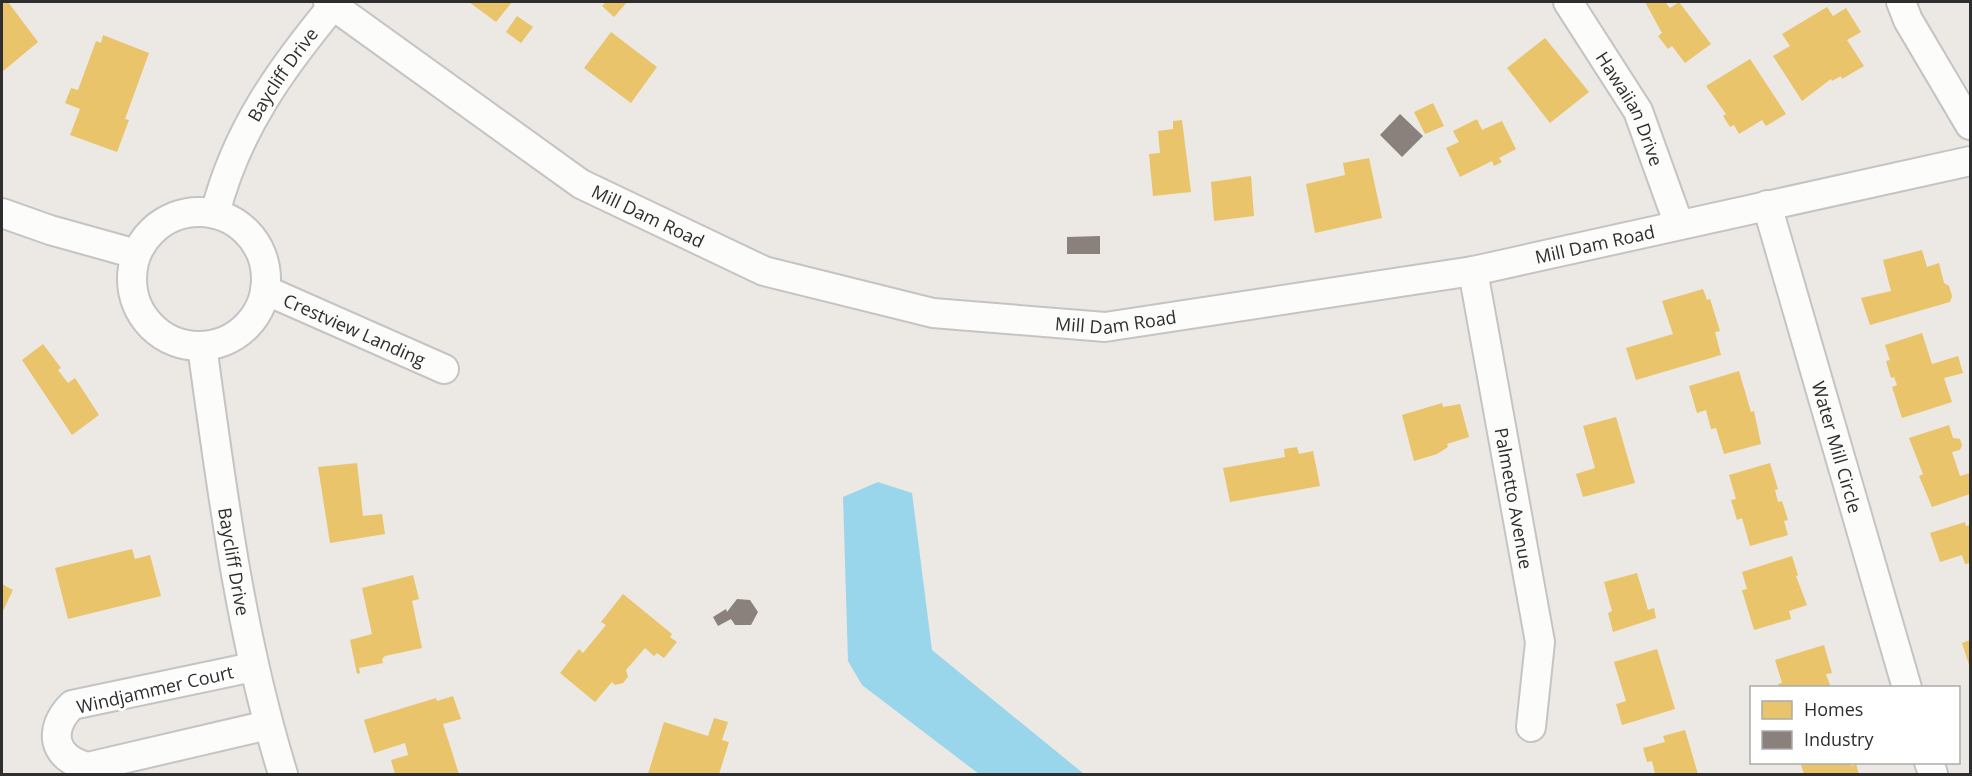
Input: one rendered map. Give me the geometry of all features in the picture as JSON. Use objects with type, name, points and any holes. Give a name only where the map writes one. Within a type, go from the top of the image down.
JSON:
[{"type":"street","name":"Hawaiian Drive","points":[[1568,2],[1638,111],[1679,225]]},
{"type":"street","points":[[1901,2],[1908,20],[1971,125]]},
{"type":"street","name":"Mill Dam Road","points":[[332,3],[581,184],[764,271],[933,313],[1105,327],[1473,271],[1971,161]]},
{"type":"street","name":"Baycliff Drive","points":[[215,214],[224,177],[245,129],[282,71],[332,3]]},
{"type":"street","name":"Water Mill Circle","points":[[1767,205],[1907,686]]},
{"type":"street","points":[[196,212],[215,214],[231,219],[255,242],[263,257],[265,290],[260,307],[236,334],[219,343],[201,346],[182,344],[165,337],[144,317],[132,291],[131,272],[136,254],[146,237],[160,224],[177,215],[196,212]]},
{"type":"street","points":[[2,213],[50,230],[136,254]]},
{"type":"street","name":"Palmetto Avenue","points":[[1473,271],[1540,642],[1531,727]]},
{"type":"street","name":"Crestview Landing","points":[[265,290],[444,369]]},
{"type":"street","name":"Baycliff Drive","points":[[201,346],[223,500],[253,667],[283,774]]},
{"type":"street","name":"Windjammer Court","points":[[253,667],[72,705],[62,715],[57,726],[57,742],[63,755],[74,764],[88,767],[268,726]]},
{"type":"water","points":[[878,482],[912,493],[932,650],[1084,774],[979,774],[862,685],[848,661],[843,497]]},
{"type":"building: Homes","points":[[2,2],[8,2],[38,42],[2,72]]},
{"type":"building: Homes","points":[[469,2],[512,2],[496,22]]},
{"type":"building: Homes","points":[[606,2],[627,2],[614,17],[602,6]]},
{"type":"building: Homes","points":[[1645,2],[1665,2],[1670,8],[1679,2],[1711,44],[1685,63],[1672,46],[1668,49],[1658,36],[1662,33]]},
{"type":"building: Homes","points":[[1827,7],[1833,16],[1846,8],[1861,32],[1847,40],[1864,66],[1842,79],[1841,76],[1832,81],[1831,79],[1802,101],[1773,56],[1790,46],[1782,34]]},
{"type":"building: Homes","points":[[517,16],[533,27],[521,43],[506,32]]},
{"type":"building: Homes","points":[[611,32],[657,67],[631,103],[584,68]]},
{"type":"building: Homes","points":[[103,35],[149,53],[125,119],[129,120],[117,152],[70,135],[80,109],[65,103],[71,88],[78,90],[96,41],[101,43]]},
{"type":"building: Homes","points":[[1545,38],[1589,92],[1550,123],[1507,68]]},
{"type":"building: Homes","points":[[1750,59],[1786,114],[1766,126],[1762,120],[1739,134],[1734,125],[1730,127],[1723,116],[1726,114],[1706,86]]},
{"type":"building: Homes","points":[[1433,103],[1444,126],[1425,134],[1414,112]]},
{"type":"building: Homes","points":[[1477,119],[1482,130],[1502,121],[1516,149],[1499,158],[1502,162],[1494,166],[1492,161],[1460,177],[1446,148],[1459,142],[1453,131]]},
{"type":"building: Homes","points":[[1182,120],[1191,192],[1153,196],[1149,154],[1160,153],[1158,131],[1173,129],[1173,121]]},
{"type":"building: Homes","points":[[1369,158],[1382,218],[1315,233],[1306,184],[1345,175],[1343,163]]},
{"type":"building: Homes","points":[[1251,176],[1254,216],[1214,221],[1211,182]]},
{"type":"building: Homes","points":[[1922,250],[1927,267],[1939,263],[1944,283],[1949,286],[1952,296],[1950,302],[1870,325],[1861,298],[1891,291],[1883,260]]},
{"type":"building: Homes","points":[[1703,289],[1707,300],[1710,299],[1720,331],[1715,332],[1721,355],[1636,380],[1626,348],[1673,334],[1662,301]]},
{"type":"building: Homes","points":[[1922,333],[1932,364],[1958,356],[1963,373],[1944,378],[1952,402],[1902,418],[1892,387],[1897,385],[1894,377],[1891,378],[1886,361],[1890,360],[1885,345]]},
{"type":"building: Homes","points":[[43,344],[61,368],[58,370],[68,383],[75,378],[99,415],[72,435],[22,360]]},
{"type":"building: Homes","points":[[1739,371],[1751,412],[1754,411],[1761,444],[1724,454],[1716,428],[1711,429],[1706,410],[1697,413],[1689,386]]},
{"type":"building: Homes","points":[[1442,403],[1443,407],[1460,404],[1469,437],[1447,444],[1448,447],[1437,454],[1414,461],[1402,415]]},
{"type":"building: Homes","points":[[1616,417],[1635,483],[1583,497],[1576,474],[1595,468],[1583,426]]},
{"type":"building: Homes","points":[[1949,425],[1953,438],[1960,439],[1962,445],[1960,450],[1952,452],[1960,476],[1970,473],[1970,494],[1932,507],[1919,476],[1923,474],[1909,438]]},
{"type":"building: Homes","points":[[1297,447],[1299,454],[1313,451],[1320,486],[1230,502],[1223,468],[1285,457],[1284,449]]},
{"type":"building: Homes","points":[[357,463],[363,516],[382,514],[385,534],[330,543],[318,467]]},
{"type":"building: Homes","points":[[1770,463],[1778,489],[1775,490],[1778,502],[1782,501],[1788,520],[1784,521],[1788,535],[1750,546],[1742,518],[1737,520],[1731,500],[1736,499],[1729,475]]},
{"type":"building: Homes","points":[[1965,522],[1966,526],[1970,525],[1970,563],[1965,564],[1962,555],[1940,562],[1930,533]]},
{"type":"building: Homes","points":[[132,549],[135,559],[150,555],[161,596],[68,619],[55,568]]},
{"type":"building: Homes","points":[[1792,556],[1798,575],[1796,576],[1807,605],[1789,611],[1791,619],[1754,630],[1742,590],[1747,589],[1742,572]]},
{"type":"building: Homes","points":[[1637,573],[1648,610],[1654,608],[1656,618],[1613,632],[1608,613],[1612,611],[1604,582]]},
{"type":"building: Homes","points":[[413,575],[419,599],[412,601],[422,648],[385,656],[382,659],[383,663],[359,668],[360,673],[357,674],[350,640],[372,634],[362,588]]},
{"type":"building: Homes","points":[[2,584],[13,590],[2,613]]},
{"type":"building: Homes","points":[[623,594],[672,634],[670,637],[677,642],[664,658],[657,653],[654,656],[645,648],[626,670],[628,677],[623,683],[615,685],[612,682],[595,702],[560,673],[579,649],[583,653],[606,625],[601,622]]},
{"type":"building: Homes","points":[[1970,640],[1970,668],[1962,643]]},
{"type":"building: Homes","points":[[1824,645],[1832,673],[1826,674],[1830,686],[1778,686],[1778,684],[1782,683],[1775,660]]},
{"type":"building: Homes","points":[[1657,649],[1675,709],[1622,725],[1616,704],[1626,701],[1614,662]]},
{"type":"building: Homes","points":[[453,696],[461,719],[443,724],[459,774],[395,774],[391,760],[408,755],[405,743],[374,753],[364,720],[436,698],[437,701]]},
{"type":"building: Homes","points":[[714,718],[728,722],[722,740],[729,742],[719,774],[648,774],[664,722],[708,736]]},
{"type":"building: Homes","points":[[1685,730],[1698,774],[1655,774],[1652,761],[1647,762],[1643,748],[1665,742],[1663,736]]},
{"type":"building: Homes","points":[[1851,764],[1852,766],[1856,764],[1859,774],[1804,774],[1801,765]]},
{"type":"building: Industry","points":[[1400,114],[1423,136],[1402,157],[1380,135]]},
{"type":"building: Industry","points":[[1100,236],[1100,254],[1067,254],[1067,237]]},
{"type":"building: Industry","points":[[737,599],[750,600],[758,612],[751,625],[735,625],[731,619],[718,626],[713,617],[726,609],[727,612]]}]
